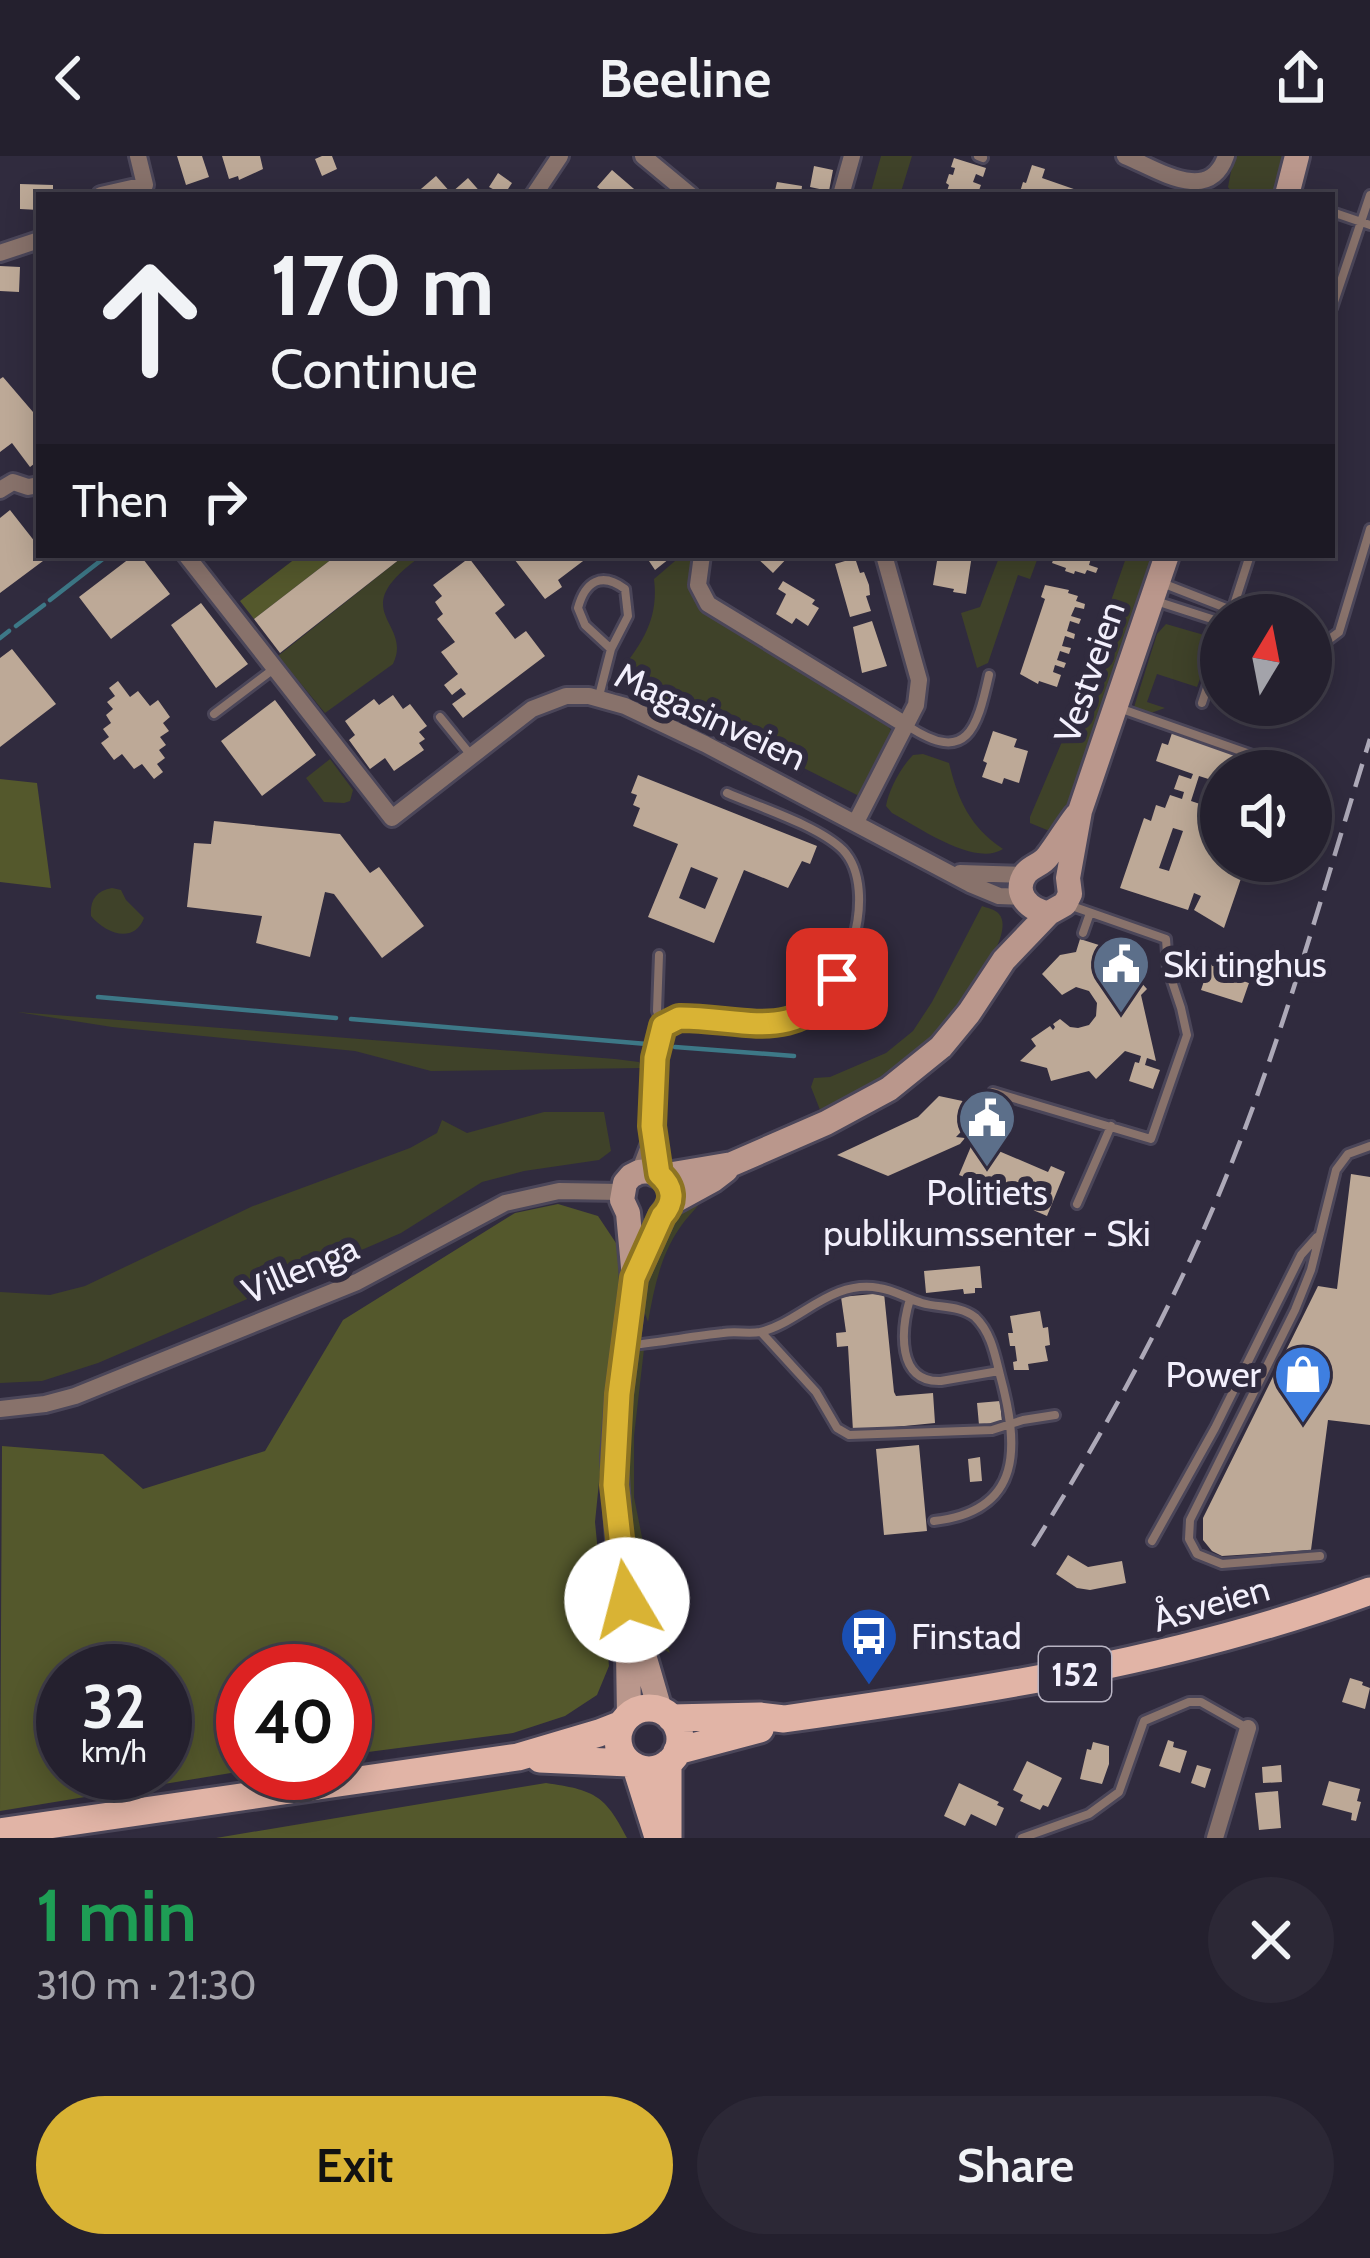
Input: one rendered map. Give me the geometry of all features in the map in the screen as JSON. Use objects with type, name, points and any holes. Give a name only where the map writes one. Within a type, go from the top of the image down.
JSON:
[{"type":"main road","name":"Åsveien","points":[[666,1714],[784,1719],[998,1688],[1106,1668],[1272,1625],[1370,1591]]},
{"type":"main road","points":[[0,1832],[518,1756],[599,1733],[644,1709],[666,1714],[680,1736],[663,1838]]},
{"type":"main road","name":"Åsveien","points":[[673,1757],[784,1719]]},
{"type":"main road","points":[[626,1720],[618,1743],[621,1754],[632,1765],[663,1838]]},
{"type":"main road","points":[[518,1756],[648,1770],[673,1757]]},
{"type":"street","points":[[113,192],[145,184],[138,156]]},
{"type":"street","points":[[643,156],[686,192]]},
{"type":"street","points":[[843,192],[852,156]]},
{"type":"street","points":[[1125,156],[1184,180],[1202,182],[1218,173],[1226,156]]},
{"type":"street","points":[[536,192],[556,158]]},
{"type":"street","points":[[0,253],[36,241]]},
{"type":"street","points":[[0,490],[13,482],[36,485]]},
{"type":"street","points":[[188,558],[274,668]]},
{"type":"street","points":[[702,558],[698,585],[708,604],[906,725]]},
{"type":"street","points":[[856,822],[919,698],[920,680],[885,558]]},
{"type":"street","name":"Vestveien","points":[[641,1186],[733,1164],[850,1111],[904,1079],[957,1029],[1004,960],[1061,898],[1080,811],[1166,558]]},
{"type":"street","name":"Magasinveien","points":[[274,668],[392,818],[543,704],[573,695],[599,697],[705,744],[952,872],[1028,884]]},
{"type":"street","name":"Vestveien","points":[[1004,960],[1028,884],[1080,811]]},
{"type":"street","points":[[1058,867],[1061,898],[1037,912],[1028,884],[1058,867]]},
{"type":"street","name":"Vestveien","points":[[666,1209],[733,1164]]},
{"type":"street","points":[[641,1186],[640,1221],[656,1220],[666,1209]]},
{"type":"street","points":[[634,1278],[666,1209],[670,1188],[641,1186]]},
{"type":"street","points":[[641,1186],[614,1485],[633,1632],[666,1714]]},
{"type":"street","name":"Villenga","points":[[0,1409],[60,1401],[314,1301],[506,1202],[559,1191],[641,1186]]},
{"type":"street","points":[[626,1720],[633,1632]]},
{"type":"street","points":[[1215,1838],[1248,1728]]},
{"type":"lane","points":[[1335,300],[1365,224],[1370,194]]},
{"type":"lane","points":[[1335,213],[1365,224]]},
{"type":"lane","points":[[1332,639],[1339,632],[1370,530]]},
{"type":"lane","points":[[1237,594],[1249,558]]},
{"type":"lane","points":[[599,697],[611,649],[628,616],[625,589],[601,580],[588,587],[578,608],[585,626],[611,649]]},
{"type":"lane","points":[[1155,591],[1200,598]]},
{"type":"lane","points":[[1155,591],[1200,612]]},
{"type":"lane","points":[[214,714],[274,668]]},
{"type":"lane","points":[[906,725],[938,742],[963,738],[973,725],[988,674]]},
{"type":"lane","points":[[1116,706],[1239,750]]},
{"type":"lane","points":[[440,717],[471,755]]},
{"type":"lane","points":[[663,1026],[679,1018],[767,1024],[798,1018],[826,998],[851,946],[859,890],[850,858],[816,832],[727,794]]},
{"type":"lane","points":[[993,1092],[1151,1139],[1187,1035],[1168,970],[1166,939],[1061,898]]},
{"type":"lane","points":[[1083,933],[1090,913]]},
{"type":"lane","points":[[641,1186],[663,1026],[657,1011],[659,955]]},
{"type":"lane","points":[[641,1186],[652,1126]]},
{"type":"lane","points":[[1077,1204],[1112,1126]]},
{"type":"lane","points":[[1320,1556],[1222,1564],[1197,1554],[1189,1539],[1190,1520],[1295,1310],[1311,1270],[1336,1170],[1348,1154],[1370,1146]]},
{"type":"lane","points":[[1151,1541],[1215,1428],[1301,1255],[1318,1236]]},
{"type":"lane","points":[[625,1346],[761,1332],[828,1296],[860,1288],[883,1288],[964,1311],[988,1335],[1010,1426],[1011,1463],[1000,1490],[984,1505],[968,1515],[934,1521]]},
{"type":"lane","points":[[910,1299],[903,1322],[905,1346],[912,1371],[919,1378],[941,1382],[999,1371]]},
{"type":"lane","points":[[761,1332],[816,1392],[842,1433],[992,1430],[1055,1415]]},
{"type":"lane","points":[[1022,1838],[1089,1814],[1119,1792],[1144,1721],[1189,1702],[1201,1702],[1248,1728]]},
{"type":"green space","points":[[881,156],[912,156],[901,192],[871,192]]},
{"type":"green space","points":[[1234,156],[1286,156],[1275,192],[1232,192],[1228,187]]},
{"type":"green space","points":[[296,558],[333,558],[254,619],[240,601]]},
{"type":"green space","points":[[401,558],[419,558],[399,574],[383,603],[397,649],[393,664],[325,713],[278,656]]},
{"type":"green space","points":[[678,558],[695,558],[692,588],[711,616],[887,724],[891,738],[861,797],[618,674],[647,630],[654,607],[654,579]]},
{"type":"green space","points":[[999,558],[1037,560],[1030,579],[1018,575],[988,663],[977,668],[961,613],[980,607]]},
{"type":"green space","points":[[1126,558],[1153,558],[1085,762],[1052,832],[1030,823],[1030,817],[1061,744]]},
{"type":"green space","points":[[1166,624],[1200,634],[1200,679],[1197,687],[1157,674],[1147,702],[1165,708],[1148,714],[1134,707],[1157,634]]},
{"type":"green space","points":[[913,755],[949,763],[967,812],[1003,849],[978,853],[963,849],[886,806],[904,766]]},
{"type":"green space","points":[[330,759],[353,790],[350,801],[324,802],[306,778]]},
{"type":"green space","points":[[0,779],[37,783],[51,888],[0,882]]},
{"type":"green space","points":[[112,888],[121,890],[144,918],[127,934],[104,928],[91,916],[95,897]]},
{"type":"green space","points":[[982,906],[997,912],[1003,926],[988,964],[957,1008],[905,1062],[822,1115],[811,1087],[814,1078],[830,1077],[886,1053],[913,1031]]},
{"type":"green space","points":[[17,1012],[615,1059],[639,1062],[642,1068],[431,1071],[355,1051],[112,1027]]},
{"type":"green space","points":[[544,1112],[604,1112],[611,1151],[599,1160],[482,1182],[401,1233],[98,1363],[42,1381],[0,1383],[0,1292],[50,1295],[85,1286],[253,1206],[410,1148],[437,1133],[442,1120],[467,1133]]},
{"type":"green space","points":[[704,1198],[667,1251],[648,1322],[641,1302],[644,1281],[666,1229],[685,1207]]},
{"type":"green space","points":[[558,1204],[598,1216],[618,1246],[619,1283],[595,1522],[609,1666],[597,1695],[565,1716],[513,1733],[372,1751],[372,1644],[216,1644],[216,1775],[192,1779],[192,1644],[36,1644],[36,1800],[67,1800],[0,1811],[2,1446],[103,1454],[143,1489],[265,1451],[343,1320],[515,1213]]},
{"type":"green space","points":[[644,1349],[634,1436],[634,1497],[660,1628],[670,1653],[650,1642],[633,1571],[623,1461],[636,1354]]},
{"type":"green space","points":[[546,1783],[596,1797],[612,1812],[627,1838],[216,1838]]},
{"type":"building","points":[[177,156],[202,156],[209,177],[186,185]]},
{"type":"building","points":[[222,156],[260,156],[263,169],[239,180],[238,176],[229,179]]},
{"type":"building","points":[[332,156],[337,169],[322,176],[315,159]]},
{"type":"building","points":[[954,158],[986,168],[983,177],[976,174],[973,182],[981,185],[978,192],[943,192],[949,174],[953,175],[955,168],[951,167]]},
{"type":"building","points":[[1032,165],[1045,169],[1042,178],[1082,192],[1020,192]]},
{"type":"building","points":[[814,166],[833,170],[829,191],[810,187]]},
{"type":"building","points":[[612,170],[638,192],[603,192],[597,187]]},
{"type":"building","points":[[498,173],[512,183],[506,192],[489,187]]},
{"type":"building","points":[[436,176],[450,192],[417,192]]},
{"type":"building","points":[[468,178],[480,192],[452,192]]},
{"type":"building","points":[[777,182],[802,186],[801,192],[775,192]]},
{"type":"building","points":[[20,184],[53,185],[53,192],[36,192],[36,210],[20,209]]},
{"type":"building","points":[[0,266],[20,267],[19,292],[0,291]]},
{"type":"building","points":[[0,379],[36,416],[36,462],[30,467],[12,443],[0,452]]},
{"type":"building","points":[[10,510],[36,543],[36,558],[47,558],[0,593],[0,518]]},
{"type":"building","points":[[130,558],[142,558],[170,594],[111,639],[79,597]]},
{"type":"building","points":[[333,558],[401,558],[280,653],[254,619]]},
{"type":"building","points":[[469,558],[505,605],[495,613],[515,639],[526,631],[545,656],[463,718],[452,704],[466,694],[461,688],[452,695],[444,685],[458,674],[441,652],[455,642],[437,619],[443,614],[435,602],[442,596],[433,585]]},
{"type":"building","points":[[513,558],[587,558],[558,580],[562,587],[545,599]]},
{"type":"building","points":[[647,558],[670,558],[655,570]]},
{"type":"building","points":[[757,558],[787,558],[773,573]]},
{"type":"building","points":[[855,558],[869,585],[866,596],[871,611],[850,617],[835,564]]},
{"type":"building","points":[[938,558],[972,558],[966,594],[933,585]]},
{"type":"building","points":[[1054,558],[1091,558],[1089,565],[1098,568],[1096,573],[1074,574],[1052,563]]},
{"type":"building","points":[[783,581],[815,600],[812,604],[819,608],[808,626],[796,618],[792,624],[776,614],[786,594],[778,589]]},
{"type":"building","points":[[1045,585],[1069,590],[1078,596],[1076,601],[1085,604],[1084,609],[1075,607],[1071,616],[1081,619],[1079,624],[1070,621],[1067,631],[1075,634],[1074,639],[1065,636],[1062,646],[1071,648],[1069,654],[1060,651],[1057,660],[1066,663],[1064,668],[1055,665],[1053,672],[1061,675],[1057,687],[1020,674],[1045,599],[1041,597]]},
{"type":"building","points":[[201,603],[248,664],[216,688],[171,625]]},
{"type":"building","points":[[872,621],[887,666],[862,673],[853,627]]},
{"type":"building","points":[[12,649],[56,704],[0,747],[0,658]]},
{"type":"building","points":[[118,681],[130,697],[138,691],[150,706],[158,700],[170,717],[163,723],[169,731],[160,737],[166,745],[159,750],[165,758],[157,764],[163,772],[154,779],[142,764],[134,769],[122,754],[114,760],[101,743],[109,737],[103,729],[111,723],[106,715],[113,709],[107,702],[115,696],[109,688]]},
{"type":"building","points":[[393,695],[403,709],[410,704],[427,726],[419,732],[425,739],[419,743],[424,750],[394,771],[385,758],[370,769],[349,740],[355,735],[345,721],[374,699],[379,705]]},
{"type":"building","points":[[275,700],[316,755],[262,796],[221,741]]},
{"type":"building","points":[[993,731],[1017,739],[1014,747],[1028,751],[1019,783],[1004,778],[1002,784],[982,777]]},
{"type":"building","points":[[1172,733],[1223,750],[1200,750],[1200,776],[1191,801],[1200,804],[1200,882],[1240,882],[1224,928],[1194,910],[1201,896],[1194,893],[1188,910],[1120,888],[1144,818],[1151,821],[1156,805],[1165,808],[1170,795],[1182,799],[1184,792],[1174,789],[1179,775],[1191,779],[1193,774],[1156,761],[1162,743],[1168,745]],"holes":[[[1173,828],[1183,831],[1169,871],[1159,868]]]},
{"type":"building","points":[[638,775],[817,846],[810,864],[802,861],[788,888],[744,870],[714,943],[648,917],[678,844],[633,826],[640,808],[633,805],[637,795],[631,793]],"holes":[[[691,867],[718,878],[705,909],[679,898]]]},
{"type":"building","points":[[214,821],[340,834],[370,873],[379,867],[424,926],[382,958],[334,894],[325,892],[310,957],[256,943],[262,916],[187,907],[194,843],[211,844]]},
{"type":"building","name":"Ski tinghus","points":[[1080,939],[1121,952],[1119,958],[1147,989],[1141,995],[1156,1061],[1147,1058],[1145,1065],[1160,1070],[1153,1089],[1129,1081],[1141,1056],[1125,1051],[1096,1079],[1089,1071],[1051,1081],[1047,1068],[1020,1061],[1036,1046],[1031,1039],[1050,1026],[1053,1030],[1060,1019],[1078,1028],[1089,1025],[1096,1016],[1097,1003],[1089,991],[1076,987],[1062,995],[1042,974],[1060,955],[1076,952]]},
{"type":"building","points":[[1210,963],[1218,965],[1216,972],[1249,983],[1242,1003],[1201,990]]},
{"type":"building","points":[[939,1096],[986,1106],[956,1137],[965,1138],[960,1144],[888,1176],[837,1155],[918,1117]]},
{"type":"building","points":[[972,1144],[1048,1172],[1051,1166],[1065,1172],[1047,1216],[970,1187],[972,1180],[959,1175]]},
{"type":"building","points":[[1351,1174],[1370,1177],[1370,1425],[1328,1420],[1311,1550],[1222,1556],[1203,1540],[1203,1518],[1318,1286],[1337,1289]]},
{"type":"building","points":[[980,1266],[982,1288],[975,1288],[975,1293],[964,1294],[963,1289],[926,1293],[924,1271]]},
{"type":"building","points":[[884,1293],[894,1392],[896,1396],[933,1393],[935,1423],[853,1431],[848,1346],[837,1347],[836,1333],[846,1332],[841,1297]]},
{"type":"building","points":[[1040,1311],[1043,1328],[1048,1327],[1048,1361],[1028,1364],[1029,1370],[1014,1370],[1017,1361],[1015,1346],[1010,1346],[1010,1316]]},
{"type":"building","points":[[1000,1401],[1002,1422],[979,1425],[977,1403]]},
{"type":"building","points":[[919,1445],[927,1531],[884,1535],[876,1449]]},
{"type":"building","points":[[980,1457],[982,1481],[970,1482],[968,1459]]},
{"type":"building","points":[[1068,1555],[1088,1567],[1122,1561],[1126,1583],[1077,1588],[1056,1574]]},
{"type":"building","points":[[1350,1678],[1370,1688],[1365,1709],[1342,1702]]},
{"type":"building","points":[[1168,1740],[1187,1751],[1180,1773],[1159,1766]]},
{"type":"building","points":[[1093,1742],[1109,1746],[1102,1784],[1080,1779]]},
{"type":"building","points":[[1027,1761],[1062,1778],[1048,1807],[1043,1805],[1040,1810],[1020,1801],[1023,1795],[1013,1790]]},
{"type":"building","points":[[1197,1765],[1211,1769],[1205,1788],[1191,1783]]},
{"type":"building","points":[[1281,1765],[1282,1782],[1263,1783],[1262,1767]]},
{"type":"building","points":[[1329,1781],[1360,1789],[1356,1821],[1351,1820],[1352,1813],[1322,1805]]},
{"type":"building","points":[[959,1783],[999,1802],[1004,1808],[996,1826],[971,1814],[965,1826],[944,1816]]},
{"type":"building","points":[[1278,1791],[1281,1828],[1259,1830],[1255,1793]]},
{"type":"waterway","points":[[50,600],[104,558]]},
{"type":"waterway","points":[[16,626],[44,605]]},
{"type":"waterway","points":[[0,638],[9,631]]},
{"type":"waterway","points":[[98,997],[336,1018]]},
{"type":"waterway","points":[[351,1019],[647,1044]]},
{"type":"waterway","points":[[675,1047],[794,1056]]},
{"type":"railway","points":[[1033,1546],[1136,1368],[1224,1182],[1284,1018],[1370,739]]},
{"type":"place","name":"Ski tinghus","points":[[1121,1015]]},
{"type":"place","name":"Politiets publikumssenter - Ski","points":[[987,1169]]},
{"type":"place","name":"Power","points":[[1303,1425]]},
{"type":"place","name":"Finstad","points":[[869,1687]]},
{"type":"route","points":[[627,1600],[614,1485],[619,1394],[634,1278],[672,1195],[659,1174],[652,1126],[659,1033],[666,1023],[679,1018],[767,1024],[792,1021],[820,1004],[837,979]]}]
